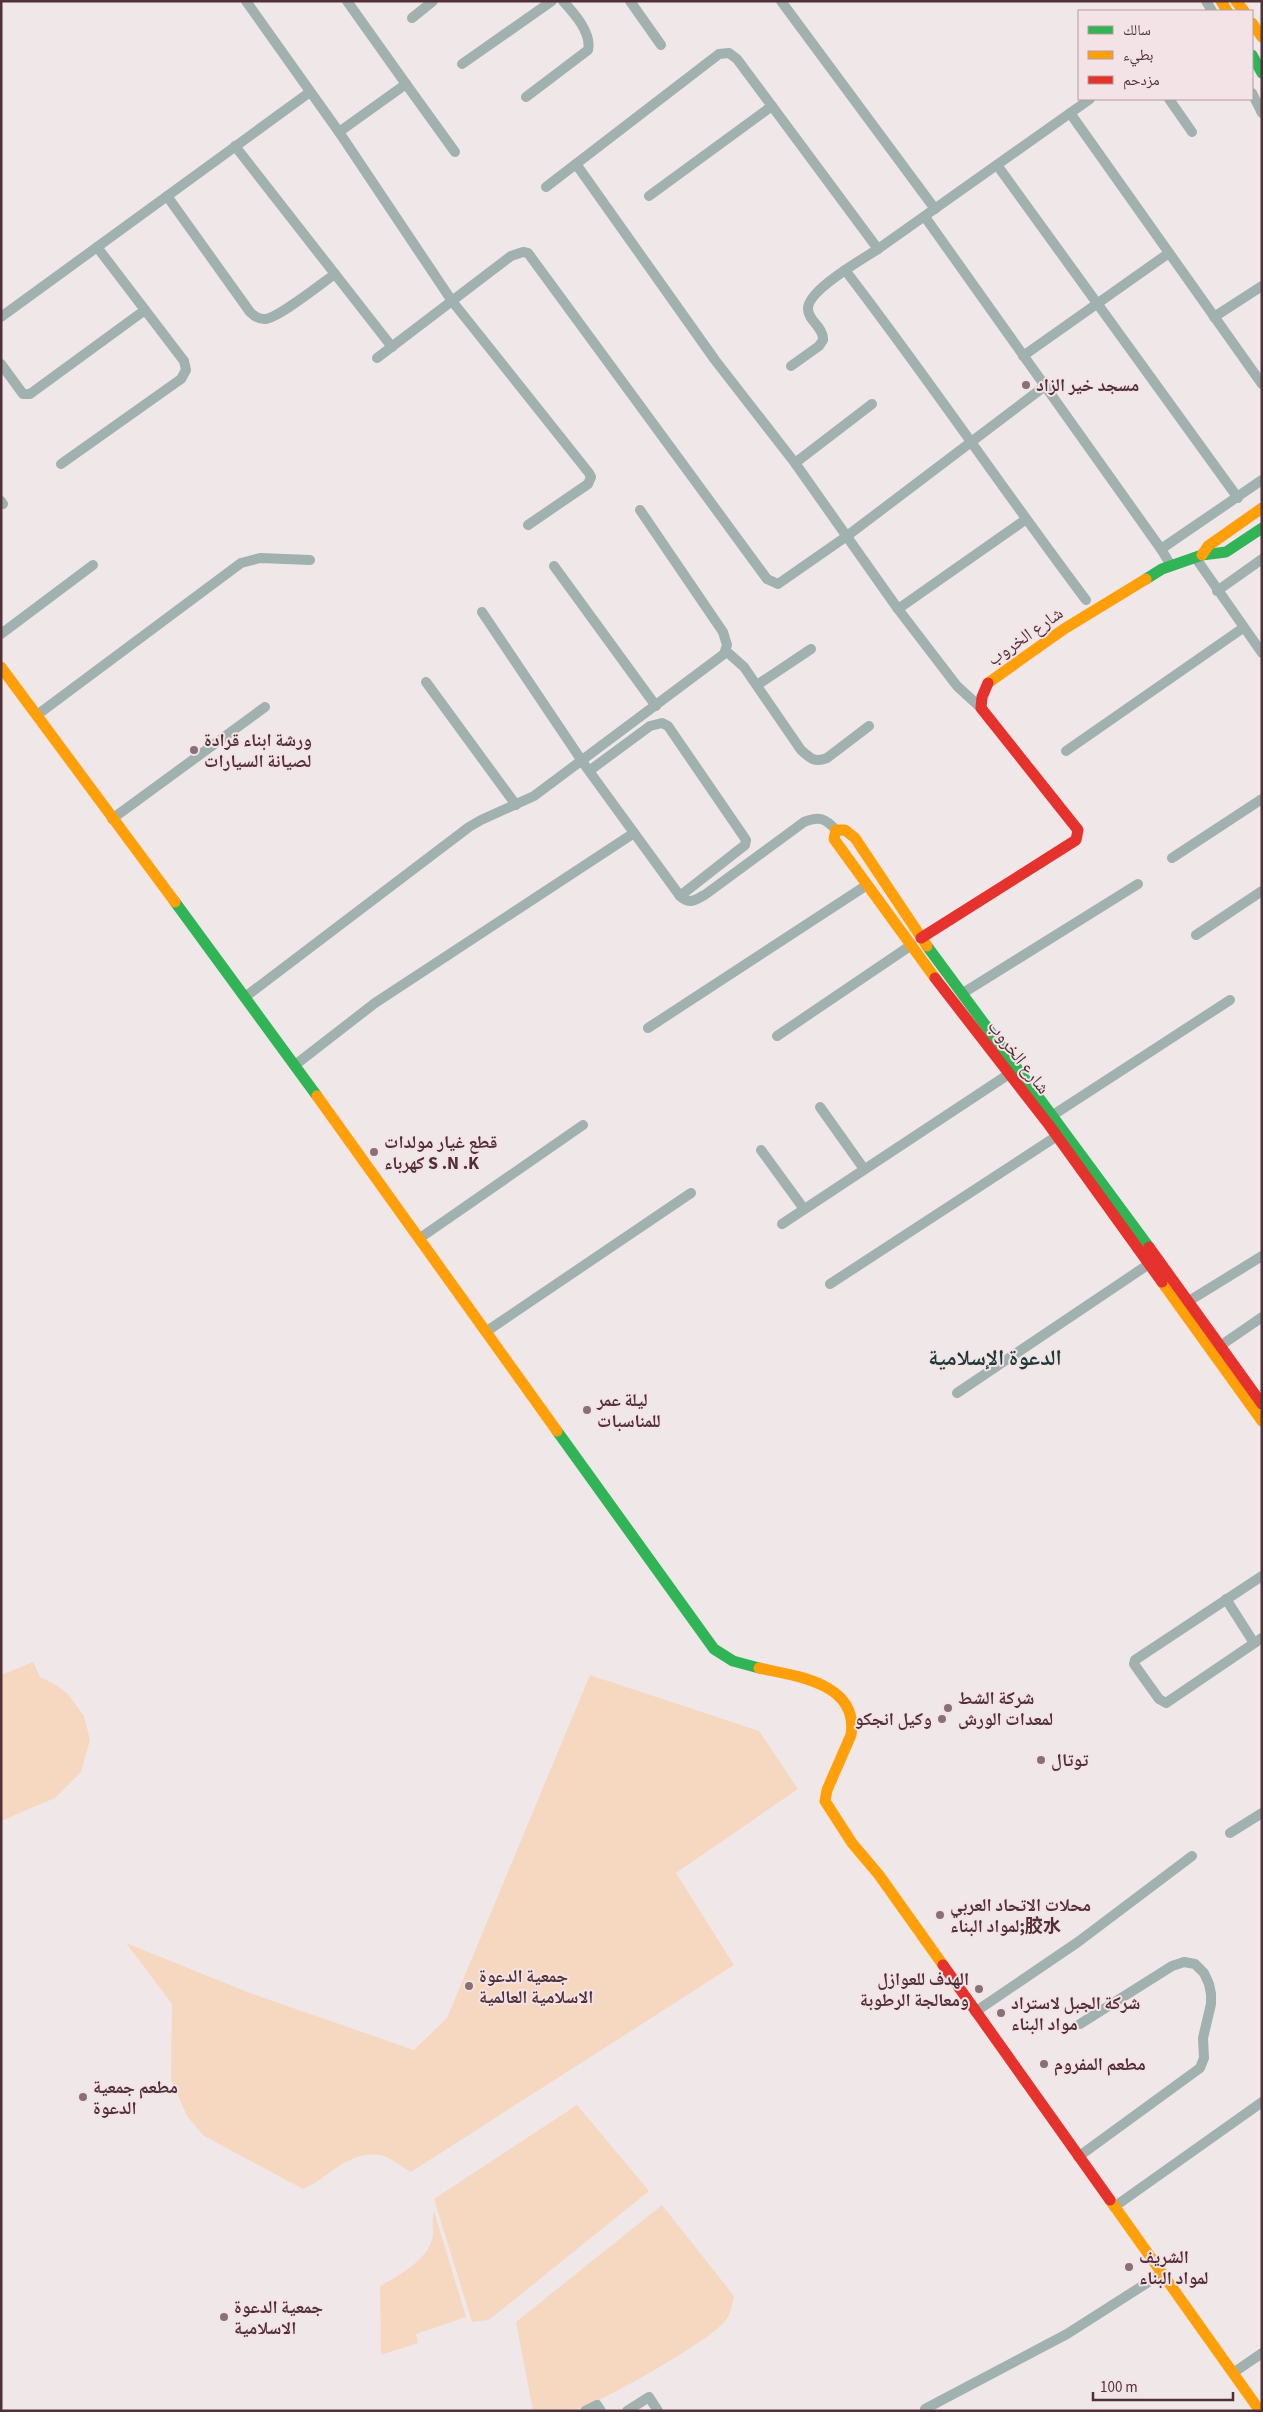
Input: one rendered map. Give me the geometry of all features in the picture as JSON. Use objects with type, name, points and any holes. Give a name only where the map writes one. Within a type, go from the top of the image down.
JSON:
[{"type":"main road","points":[[1253,24],[1262,37]]},
{"type":"main road","points":[[1253,57],[1262,73]]},
{"type":"main road","name":"شارع الخروب","points":[[1198,556],[1208,546],[1262,508]]},
{"type":"main road","name":"شارع الخروب","points":[[981,708],[987,684],[1016,661],[1170,564],[1198,556],[1226,552],[1262,528]]},
{"type":"main road","points":[[1,667],[295,1065],[487,1331],[696,1627],[718,1653],[733,1660],[783,1672],[825,1686],[836,1692],[849,1708],[852,1728],[825,1800],[852,1843],[879,1874],[975,2012],[1260,2411]]},
{"type":"main road","points":[[921,938],[1078,837],[1078,830],[981,708]]},
{"type":"main road","name":"شارع الخروب","points":[[1262,1404],[1220,1346],[1184,1305],[1149,1264],[1057,1136],[910,946],[837,845],[834,839],[836,830],[845,830],[855,838],[921,938],[1053,1115],[1184,1305],[1262,1421]]},
{"type":"street","points":[[246,1],[339,132],[452,301],[590,477],[590,481],[582,488],[528,525]]},
{"type":"street","points":[[347,1],[455,152]]},
{"type":"street","points":[[412,18],[433,1]]},
{"type":"street","points":[[462,64],[552,1]]},
{"type":"street","points":[[526,97],[588,50],[588,38],[563,1]]},
{"type":"street","points":[[630,1],[661,45]]},
{"type":"street","points":[[781,1],[935,209]]},
{"type":"street","points":[[546,187],[724,52],[737,59],[878,249]]},
{"type":"street","points":[[339,132],[406,84]]},
{"type":"street","points":[[1,317],[310,92]]},
{"type":"street","points":[[1253,95],[1262,114]]},
{"type":"street","points":[[792,366],[819,346],[823,340],[823,333],[808,314],[810,300],[846,270],[1089,100]]},
{"type":"street","points":[[1170,100],[1192,132]]},
{"type":"street","points":[[649,196],[772,106]]},
{"type":"street","points":[[1070,113],[1262,384]]},
{"type":"street","points":[[236,146],[392,347]]},
{"type":"street","points":[[576,164],[716,360],[796,463],[898,609],[957,686],[981,708]]},
{"type":"street","points":[[997,165],[1238,498]]},
{"type":"street","points":[[167,196],[250,312],[256,317],[263,319],[275,316],[335,274]]},
{"type":"street","points":[[924,216],[1161,548],[1170,564]]},
{"type":"street","points":[[61,464],[185,374],[184,361],[97,247]]},
{"type":"street","points":[[376,358],[511,256],[523,252],[528,253],[767,579],[775,584],[783,583],[1045,386]]},
{"type":"street","points":[[1023,356],[1169,253]]},
{"type":"street","points":[[846,270],[973,442],[1025,520],[1086,600]]},
{"type":"street","points":[[1214,317],[1262,286]]},
{"type":"street","points":[[1,364],[23,394],[30,394],[145,310]]},
{"type":"street","points":[[796,463],[872,404]]},
{"type":"street","points":[[1161,548],[1238,498],[1262,480]]},
{"type":"street","points":[[245,997],[470,827],[481,820],[534,796],[722,656],[726,651],[727,645],[723,632],[640,510]]},
{"type":"street","points":[[898,609],[1025,520]]},
{"type":"street","points":[[1198,556],[1217,591],[1243,628],[1260,648]]},
{"type":"street","points":[[37,715],[241,563],[260,558],[310,560]]},
{"type":"street","points":[[1217,591],[1262,559]]},
{"type":"street","points":[[1,634],[93,565]]},
{"type":"street","points":[[554,566],[656,706]]},
{"type":"street","points":[[482,612],[589,771],[685,901],[694,902],[804,822],[816,817],[824,819],[836,830]]},
{"type":"street","points":[[1066,751],[1243,628]]},
{"type":"street","points":[[756,685],[811,649]]},
{"type":"street","points":[[726,651],[744,667],[801,750],[812,760],[818,761],[827,758],[869,726]]},
{"type":"street","points":[[426,682],[516,805]]},
{"type":"street","points":[[112,819],[265,707]]},
{"type":"street","points":[[589,771],[650,726],[662,722],[668,726],[746,840],[745,845],[738,852],[680,896]]},
{"type":"street","points":[[1172,858],[1262,799]]},
{"type":"street","points":[[295,1065],[375,1003],[634,833]]},
{"type":"street","points":[[962,993],[1138,884]]},
{"type":"street","points":[[648,1028],[867,885]]},
{"type":"street","points":[[1196,935],[1262,891]]},
{"type":"street","points":[[777,1036],[910,946]]},
{"type":"street","points":[[1053,1115],[1230,1000]]},
{"type":"street","points":[[782,1224],[1010,1074]]},
{"type":"street","points":[[820,1107],[864,1169]]},
{"type":"street","points":[[420,1238],[583,1124]]},
{"type":"street","points":[[830,1284],[1057,1136]]},
{"type":"street","points":[[761,1150],[804,1209]]},
{"type":"street","points":[[487,1331],[691,1193]]},
{"type":"street","points":[[1184,1305],[1262,1256]]},
{"type":"street","points":[[956,1394],[1149,1264]]},
{"type":"street","points":[[1220,1346],[1262,1317]]},
{"type":"street","points":[[1226,1599],[1258,1640],[1166,1703],[1162,1702],[1138,1672],[1134,1661],[1226,1599],[1262,1576]]},
{"type":"street","points":[[1230,1834],[1262,1813]]},
{"type":"street","points":[[975,2012],[1078,1942],[1192,1856]]},
{"type":"street","points":[[1078,2157],[1200,2068],[1204,2058],[1203,2038],[1211,2004],[1210,1984],[1204,1972],[1195,1964],[1184,1962],[1156,1976],[1080,2024]]},
{"type":"street","points":[[1114,2207],[1262,2102]]},
{"type":"street","points":[[926,2409],[1066,2334],[1161,2274]]},
{"type":"street","points":[[1232,2373],[1262,2353]]},
{"type":"street","points":[[627,2411],[649,2397],[658,2411]]},
{"type":"street","points":[[585,2411],[597,2405],[601,2411]]},
{"type":"shaded area","points":[[33,1662],[40,1677],[58,1686],[68,1694],[84,1716],[90,1740],[81,1772],[55,1798],[1,1821],[1,1675]]},
{"type":"shaded area","points":[[590,1675],[759,1731],[798,1789],[676,1873],[734,1965],[411,2172],[384,2156],[369,2155],[348,2161],[303,2189],[204,2136],[187,2116],[171,2080],[172,2004],[126,1943],[250,1993],[414,2050],[447,2018]]},
{"type":"shaded area","points":[[577,2105],[649,2191],[489,2320],[472,2322],[434,2199]]},
{"type":"shaded area","points":[[662,2205],[734,2296],[727,2318],[698,2343],[652,2372],[604,2398],[571,2411],[533,2411],[516,2322]]},
{"type":"shaded area","points":[[434,2211],[466,2317],[416,2334],[418,2343],[381,2355],[380,2286],[412,2266],[426,2252],[431,2244],[433,2235]]},
{"type":"traffic: fast","points":[[1253,57],[1262,73]]},
{"type":"traffic: fast","points":[[1146,579],[1162,569],[1202,555],[1226,552],[1262,528]]},
{"type":"traffic: fast","points":[[175,902],[317,1096]]},
{"type":"traffic: fast","points":[[927,946],[1149,1247]]},
{"type":"traffic: fast","points":[[557,1431],[714,1649],[733,1661],[759,1668]]},
{"type":"traffic: slow","points":[[1221,1],[1226,10]]},
{"type":"traffic: slow","points":[[1236,1],[1243,10]]},
{"type":"traffic: slow","points":[[1253,24],[1262,37]]},
{"type":"traffic: slow","points":[[1202,555],[1208,546],[1262,508]]},
{"type":"traffic: slow","points":[[988,683],[1064,629],[1146,579]]},
{"type":"traffic: slow","points":[[1,667],[175,902]]},
{"type":"traffic: slow","points":[[927,946],[855,838],[845,830],[836,830],[834,839],[935,978]]},
{"type":"traffic: slow","points":[[317,1096],[557,1431]]},
{"type":"traffic: slow","points":[[1162,1282],[1262,1421]]},
{"type":"traffic: slow","points":[[759,1668],[806,1679],[822,1685],[835,1693],[845,1704],[851,1718],[851,1735],[827,1790],[825,1801],[852,1843],[879,1875],[943,1965]]},
{"type":"traffic: slow","points":[[1110,2200],[1260,2411]]},
{"type":"traffic: jam","points":[[921,938],[1076,840],[1078,830],[981,708],[982,697],[988,683]]},
{"type":"traffic: jam","points":[[935,978],[1049,1125],[1162,1282]]},
{"type":"traffic: jam","points":[[1149,1247],[1262,1404]]},
{"type":"traffic: jam","points":[[943,1965],[1110,2200]]},
{"type":"place","name":"مسجد خير الزاد","points":[[1026,385]]},
{"type":"place","name":"ورشة ابناء قرادة لصيانة السيارات","points":[[194,750]]},
{"type":"place","name":"قطع غيار مولدات كهرباء S .N .K","points":[[374,1152]]},
{"type":"place","name":"ليلة عمر للمناسبات","points":[[587,1410]]},
{"type":"place","name":"شركة الشط لمعدات الورش","points":[[948,1708]]},
{"type":"place","name":"وكيل انجكو","points":[[942,1719]]},
{"type":"place","name":"توتال","points":[[1041,1760]]},
{"type":"place","name":"محلات الاتحاد العربي لمواد البناء;胶水","points":[[940,1915]]},
{"type":"place","name":"جمعية الدعوة الاسلامية العالمية","points":[[469,1986]]},
{"type":"place","name":"الهدف للعوازل ومعالجة الرطوبة","points":[[979,1989]]},
{"type":"place","name":"شركة الجبل لاستراد مواد البناء","points":[[1001,2013]]},
{"type":"place","name":"مطعم المفروم","points":[[1044,2064]]},
{"type":"place","name":"مطعم جمعية الدعوة","points":[[83,2097]]},
{"type":"place","name":"الشريف لمواد البناء","points":[[1129,2267]]},
{"type":"place","name":"جمعية الدعوة الاسلامية","points":[[224,2317]]},
{"type":"district","name":"الدعوة الإسلامية","points":[[995,1357]]}]
